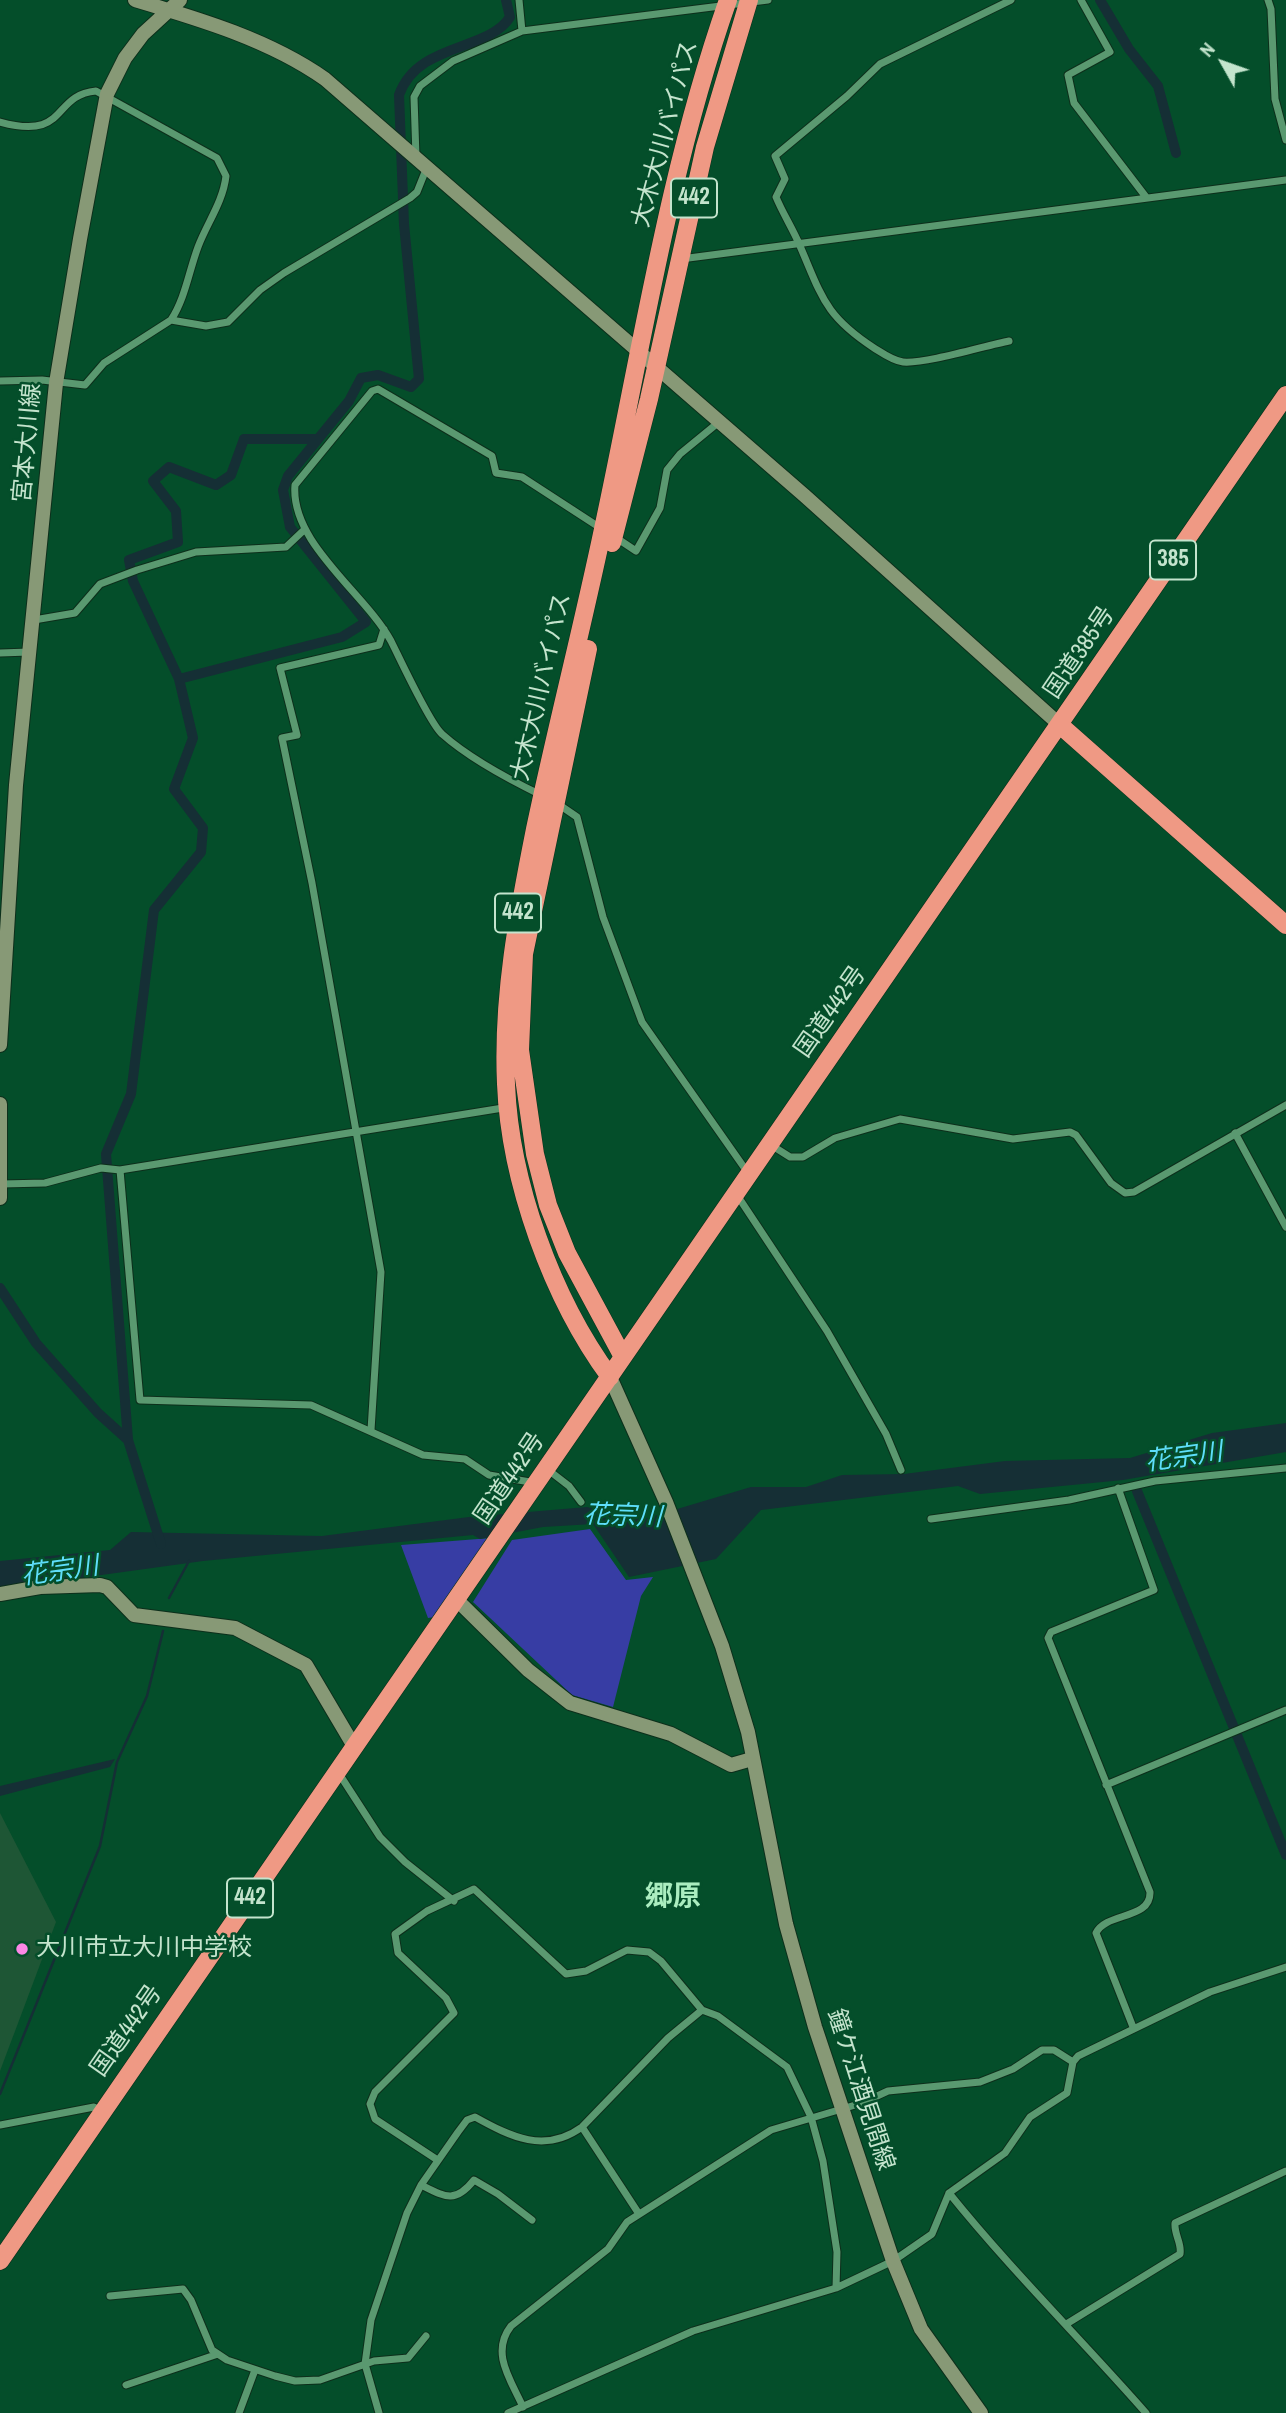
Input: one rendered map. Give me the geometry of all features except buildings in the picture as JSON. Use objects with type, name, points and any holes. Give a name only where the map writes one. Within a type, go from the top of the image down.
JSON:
[{"type":"highway","name":"大木大川バイパス","points":[[630,440],[649,399],[716,105],[748,1]]},
{"type":"highway","name":"大木大川バイパス","points":[[622,1357],[567,1253],[548,1205],[527,1104],[520,1050],[524,954],[550,799],[630,440],[632,391],[640,351],[687,140],[727,3]]},
{"type":"highway","name":"国道385号","points":[[1286,395],[1060,726],[1286,925]]},
{"type":"highway","name":"国道442号","points":[[0,2261],[1060,726]]},
{"type":"highway","name":"大木大川バイパス","points":[[550,799],[519,909],[507,988],[507,1107],[526,1192],[547,1260],[604,1386]]},
{"type":"main road","points":[[135,0],[174,4],[295,60],[325,79],[531,262],[640,351],[805,496],[1060,726]]},
{"type":"main road","name":"宮本大川線","points":[[0,1045],[16,785],[56,383],[107,94],[125,58],[174,4]]},
{"type":"main road","points":[[0,1104],[1,1191]]},
{"type":"main road","name":"鐘ケ江酒見間線","points":[[604,1386],[666,1502],[695,1571],[748,1732],[786,1924],[842,2109],[893,2261],[921,2329],[981,2413]]},
{"type":"main road","points":[[0,1594],[40,1587],[100,1585],[107,1587],[134,1615],[235,1628],[306,1665],[355,1748]]},
{"type":"main road","points":[[457,1600],[528,1670],[570,1703],[671,1734],[730,1765],[752,1759]]},
{"type":"street","points":[[519,0],[523,31]]},
{"type":"street","points":[[171,320],[205,326],[228,322],[260,290],[284,273],[417,192],[414,97],[420,86],[453,61],[523,31],[727,3],[768,0]]},
{"type":"street","points":[[1009,341],[914,360],[895,360],[851,333],[835,320],[813,281],[799,243],[776,197],[785,179],[775,156],[848,96],[880,64],[1011,0]]},
{"type":"street","points":[[1081,0],[1110,52],[1068,75],[1074,103],[1146,197]]},
{"type":"street","points":[[1268,0],[1271,9],[1275,99],[1286,140]]},
{"type":"street","points":[[0,122],[36,128],[49,123],[87,92],[107,94],[217,158],[223,166],[225,188],[199,245],[178,309],[171,320],[104,363],[85,385],[0,381]]},
{"type":"street","points":[[680,259],[1286,180]]},
{"type":"street","points":[[719,422],[680,454],[667,470],[660,508],[636,551],[522,477],[496,473],[492,456],[378,389],[372,391],[295,485],[300,534],[384,629],[442,734],[512,780],[550,799],[577,817],[603,917],[642,1022],[749,1175]]},
{"type":"street","points":[[34,620],[75,613],[100,584],[137,570],[196,552],[286,547],[300,534]]},
{"type":"street","points":[[371,1430],[381,1272],[312,883],[282,738],[297,735],[280,668],[379,645],[384,629]]},
{"type":"street","points":[[0,653],[30,652]]},
{"type":"street","points":[[1,1191],[101,1168],[116,1169],[356,1134],[527,1104]]},
{"type":"street","points":[[770,1144],[790,1157],[803,1157],[835,1138],[900,1119],[1013,1139],[1070,1132],[1076,1135],[1111,1183],[1125,1193],[1134,1192],[1286,1105]]},
{"type":"street","points":[[1235,1133],[1286,1227]]},
{"type":"street","points":[[116,1169],[140,1400],[311,1405],[423,1455],[465,1459],[489,1475],[541,1476],[569,1486],[581,1502]]},
{"type":"street","points":[[736,1194],[827,1331],[886,1434],[901,1470]]},
{"type":"street","points":[[932,1519],[1069,1500],[1155,1480],[1286,1468]]},
{"type":"street","points":[[1118,1488],[1154,1590],[1051,1632],[1048,1639],[1150,1892],[1150,1900],[1145,1907],[1104,1923],[1096,1933],[1133,2027]]},
{"type":"street","points":[[1107,1785],[1286,1710]]},
{"type":"street","points":[[338,1772],[380,1837],[405,1862],[454,1900]]},
{"type":"street","points":[[436,2159],[375,2119],[370,2104],[375,2092],[454,2013],[446,1998],[398,1953],[395,1934],[427,1911],[474,1889],[548,1961],[566,1974],[586,1971],[627,1950],[649,1952],[661,1961],[702,2010],[718,2016],[787,2067],[811,2117],[829,2189],[837,2252],[836,2288]]},
{"type":"street","points":[[509,2413],[693,2331],[836,2288],[893,2261],[932,2234],[949,2193],[1005,2153],[1019,2129],[1030,2117],[1066,2093],[1073,2062],[1086,2051],[1210,1992],[1286,1967]]},
{"type":"street","points":[[379,2413],[365,2364],[365,2345],[370,2320],[407,2213],[436,2159],[467,2120],[475,2117],[505,2134],[537,2142],[567,2138],[582,2127],[668,2038],[702,2010]]},
{"type":"street","points":[[523,2407],[500,2354],[504,2335],[511,2326],[608,2249],[621,2229],[639,2214],[757,2137],[902,2088],[980,2082],[1013,2069],[1042,2050],[1054,2050],[1073,2062]]},
{"type":"street","points":[[0,2125],[94,2107],[102,2111]]},
{"type":"street","points":[[582,2127],[639,2214]]},
{"type":"street","points":[[1068,2323],[1180,2255],[1181,2248],[1174,2231],[1175,2223],[1286,2171]]},
{"type":"street","points":[[421,2185],[450,2197],[459,2195],[474,2180],[498,2194],[532,2220]]},
{"type":"street","points":[[949,2193],[1020,2279],[1068,2323],[1146,2413]]},
{"type":"street","points":[[110,2296],[183,2289],[191,2300],[212,2350],[256,2370],[296,2381],[320,2380],[365,2364],[408,2358],[426,2336]]},
{"type":"street","points":[[126,2385],[218,2354]]},
{"type":"street","points":[[239,2413],[256,2370]]},
{"type":"shaded area","points":[[590,1529],[626,1580],[653,1577],[641,1596],[613,1707],[572,1695],[473,1602],[512,1540]]},
{"type":"shaded area","points":[[491,1538],[447,1615],[428,1618],[401,1545]]},
{"type":"shaded area","name":"大川市立大川中学校","points":[[0,1813],[56,1922],[0,2071]]},
{"type":"water","name":"花宗川","points":[[1286,1423],[1286,1452],[1123,1480],[980,1494],[958,1486],[761,1510],[716,1559],[629,1577],[593,1524],[543,1527],[480,1539],[473,1535],[203,1561],[0,1589],[0,1561],[110,1550],[131,1532],[322,1536],[469,1517],[587,1507],[647,1518],[751,1487],[806,1487],[842,1475],[904,1474],[1005,1461],[1130,1458],[1212,1433]]},
{"type":"water","points":[[115,1759],[110,1767],[0,1796],[0,1786]]},
{"type":"waterway","points":[[179,679],[342,637],[366,622],[290,527],[283,490],[288,476],[349,401],[361,378],[378,375],[411,387],[419,379],[404,224],[399,95],[408,78],[421,65],[500,28],[510,17],[506,0]]},
{"type":"waterway","points":[[1100,0],[1129,49],[1158,86],[1176,153]]},
{"type":"waterway","points":[[128,1440],[106,1154],[131,1094],[154,910],[201,852],[203,828],[174,789],[193,738],[179,679],[133,581],[129,560],[178,542],[176,511],[153,481],[169,467],[216,485],[231,475],[244,439],[318,439]]},
{"type":"waterway","points":[[0,1288],[36,1343],[98,1413],[128,1440],[161,1544]]},
{"type":"waterway","points":[[1137,1491],[1286,1855]]},
{"type":"waterway","points":[[169,1598],[189,1561]]},
{"type":"waterway","points":[[0,2094],[100,1846],[117,1762],[147,1696],[163,1631]]},
{"type":"place","name":"大川市立大川中学校","points":[[22,1949]]},
{"type":"district","name":"郷原","points":[[673,1897]]}]
